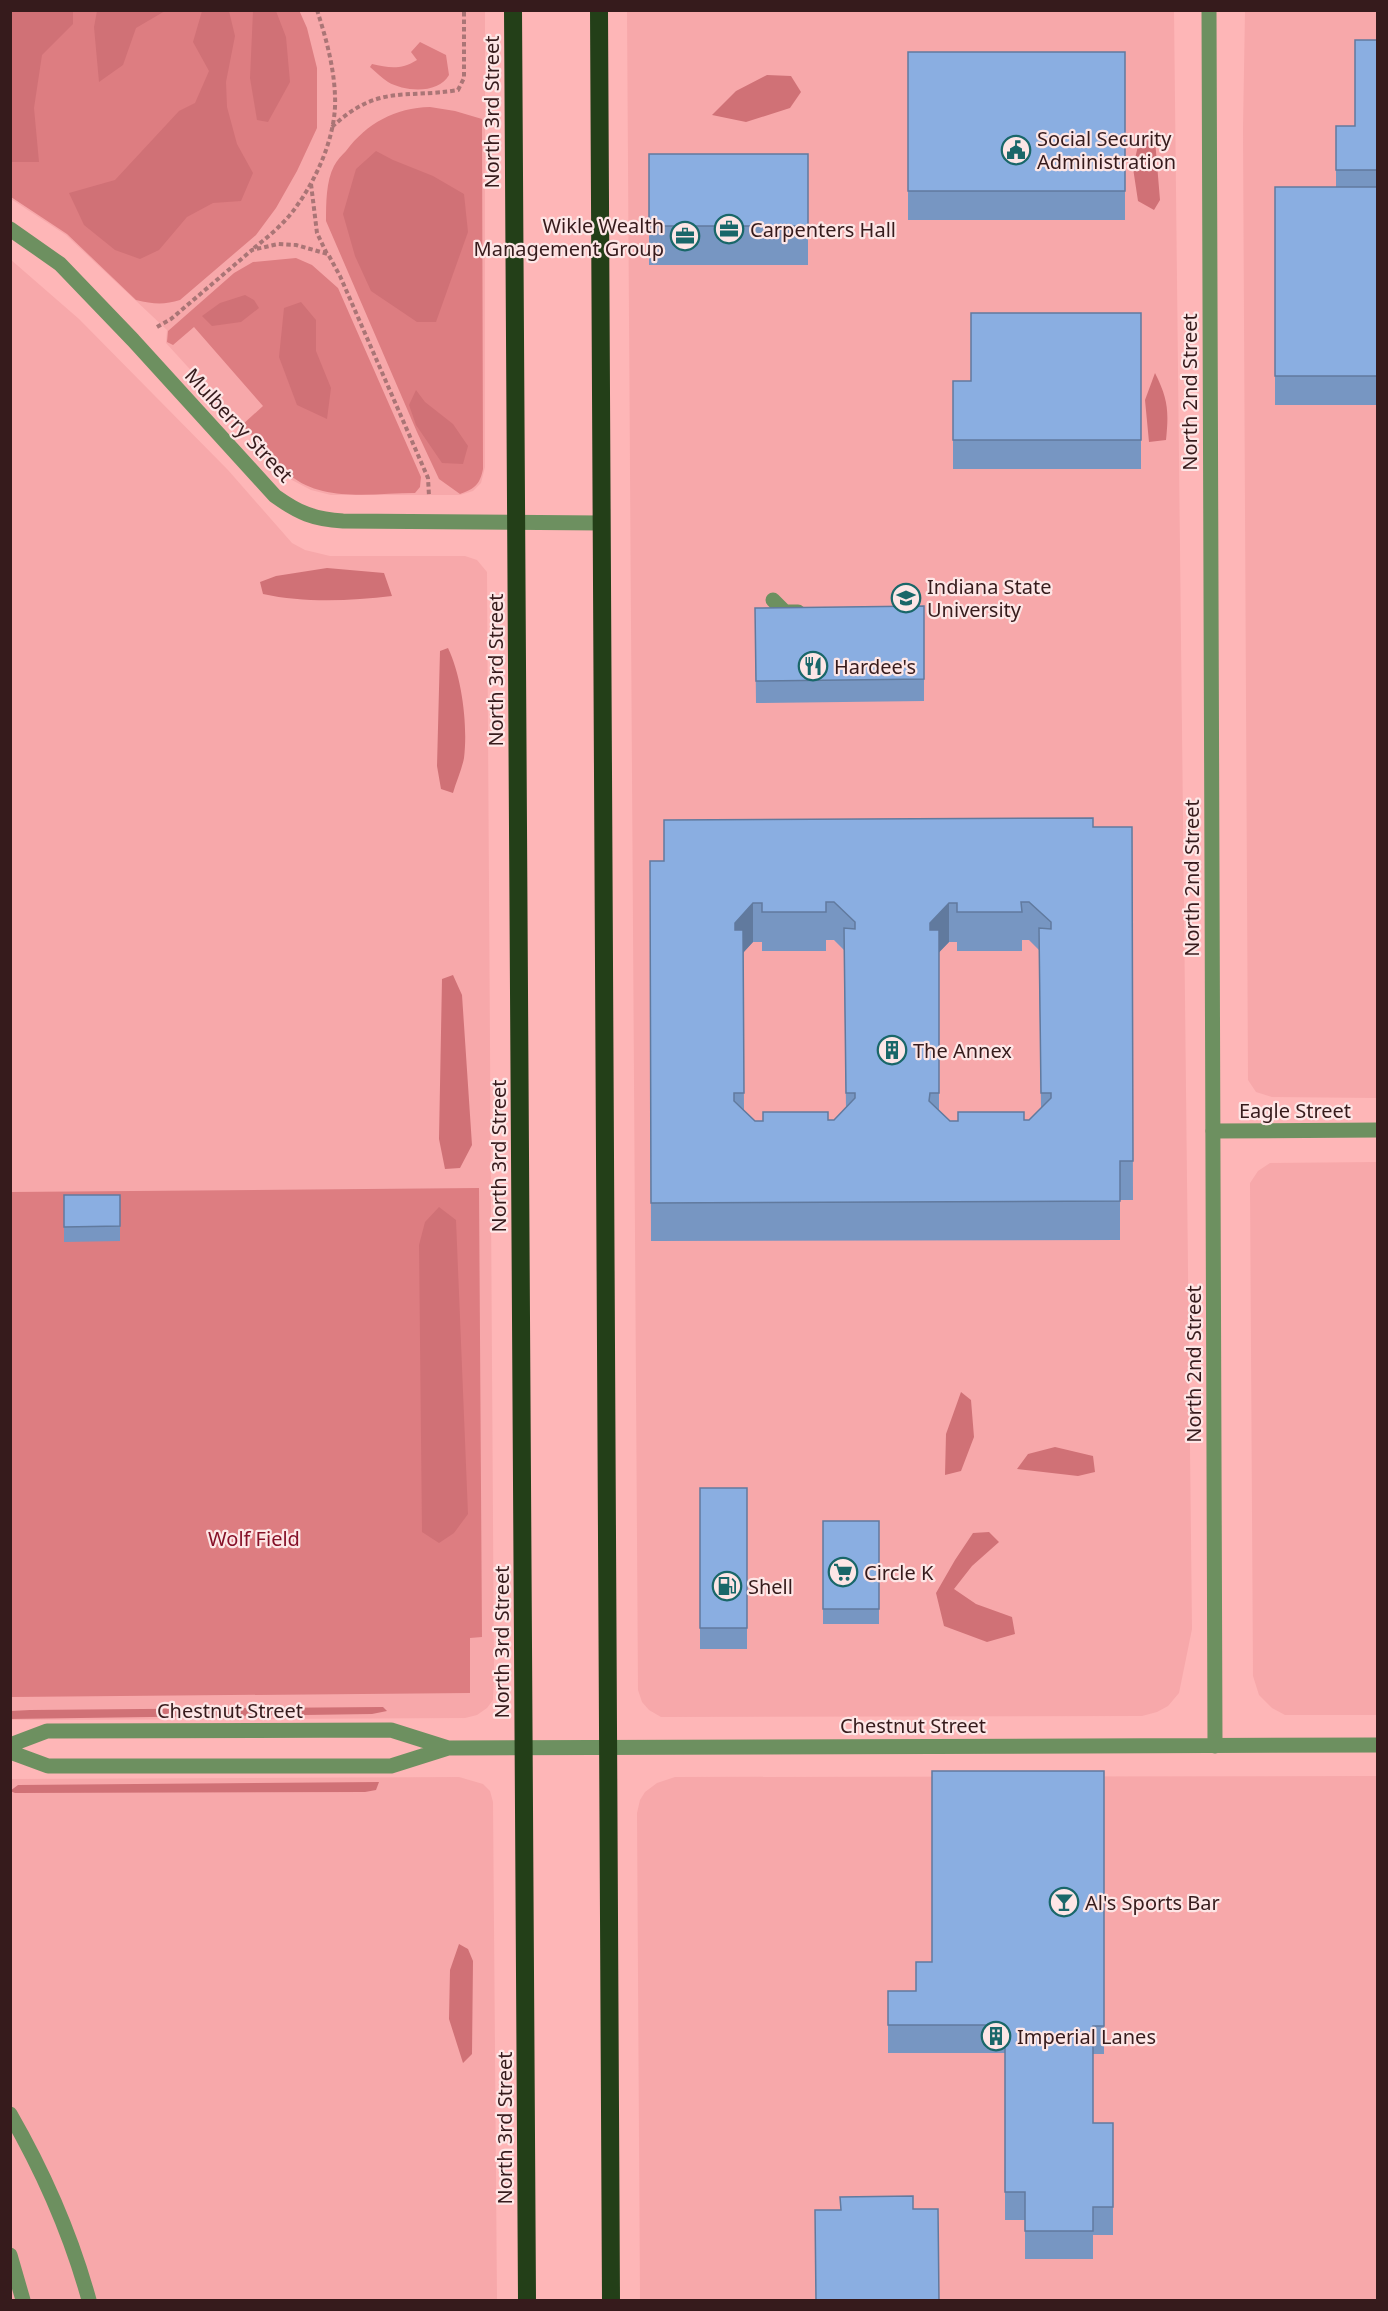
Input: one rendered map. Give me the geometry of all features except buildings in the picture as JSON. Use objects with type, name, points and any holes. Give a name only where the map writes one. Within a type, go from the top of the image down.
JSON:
[{"type":"highway","name":"North 3rd Street","points":[[513,10],[528,2301]]},
{"type":"highway","points":[[599,10],[611,2301]]},
{"type":"street","name":"North 2nd Street","points":[[1209,10],[1215,1746]]},
{"type":"street","name":"Mulberry Street","points":[[10,229],[60,264],[133,340],[275,496],[294,510],[316,519],[325,520],[601,523]]},
{"type":"street","points":[[773,600],[785,612],[808,612]]},
{"type":"street","name":"Eagle Street","points":[[1213,1131],[1377,1130]]},
{"type":"street","name":"Chestnut Street","points":[[10,1745],[47,1731],[391,1730],[448,1748]]},
{"type":"street","name":"Chestnut Street","points":[[10,1752],[48,1766],[391,1766],[448,1748],[1377,1745]]},
{"type":"street","points":[[10,2114],[45,2178],[69,2238],[89,2301]]},
{"type":"street","points":[[10,2255],[23,2301]]},
{"type":"path","points":[[133,340],[171,319],[286,220],[311,184],[332,127],[335,98],[327,43],[317,10]]},
{"type":"path","points":[[332,127],[348,112],[368,101],[395,94],[458,90],[464,78],[464,10]]},
{"type":"path","points":[[311,184],[317,233],[340,276],[428,478],[430,522]]},
{"type":"path","points":[[252,249],[278,244],[296,245],[328,254]]},
{"type":"shaded area","points":[[10,11],[485,11],[485,467],[481,483],[473,491],[460,495],[331,495],[311,490],[290,479],[166,343],[167,330],[66,235],[11,199]]},
{"type":"shaded area","points":[[11,11],[73,11],[73,24],[42,55],[34,108],[39,162],[11,162]]},
{"type":"shaded area","points":[[97,11],[165,11],[136,28],[123,65],[99,82],[94,27]]},
{"type":"shaded area","points":[[202,11],[229,11],[235,36],[226,82],[227,107],[237,144],[253,173],[241,201],[213,203],[187,217],[159,250],[140,259],[115,250],[84,225],[69,193],[115,180],[179,111],[195,103],[209,71],[193,42]]},
{"type":"shaded area","points":[[253,11],[276,11],[286,37],[290,82],[268,122],[257,120],[250,78]]},
{"type":"shaded area","name":"Indiana State University","points":[[627,11],[1174,11],[1192,1629],[1179,1693],[1168,1706],[1157,1712],[1142,1716],[661,1717],[649,1710],[642,1702],[638,1690]]},
{"type":"shaded area","points":[[1245,11],[1377,11],[1377,1098],[1272,1097],[1256,1092],[1248,1080],[1243,129]]},
{"type":"shaded area","points":[[767,75],[791,76],[801,92],[790,108],[746,122],[712,115],[736,91]]},
{"type":"shaded area","points":[[1155,140],[1160,200],[1154,210],[1138,201],[1133,168],[1139,141]]},
{"type":"shaded area","points":[[376,151],[433,176],[464,194],[468,232],[436,322],[417,322],[371,291],[355,256],[343,214],[356,169]]},
{"type":"shaded area","points":[[10,259],[79,319],[228,470],[292,543],[305,550],[330,556],[465,556],[477,560],[487,572],[494,1680],[493,1700],[477,1715],[465,1718],[11,1720]]},
{"type":"shaded area","points":[[245,295],[254,300],[259,308],[241,322],[212,326],[202,316],[220,303]]},
{"type":"shaded area","points":[[301,302],[316,320],[316,351],[331,388],[327,419],[297,405],[279,357],[284,308]]},
{"type":"shaded area","points":[[1155,373],[1165,398],[1167,430],[1166,440],[1149,442],[1145,400]]},
{"type":"shaded area","points":[[416,390],[425,402],[453,424],[468,446],[463,464],[442,463],[416,425],[409,405]]},
{"type":"shaded area","points":[[327,568],[384,573],[392,596],[327,600],[295,599],[263,594],[260,582],[276,576]]},
{"type":"shaded area","points":[[448,648],[460,687],[465,731],[464,758],[453,793],[441,789],[437,766],[440,651]]},
{"type":"shaded area","points":[[453,975],[462,995],[472,1145],[460,1168],[445,1169],[439,1139],[442,979]]},
{"type":"shaded area","points":[[1377,1162],[1377,1715],[1285,1715],[1272,1708],[1259,1695],[1253,1676],[1250,1183],[1258,1171],[1270,1163]]},
{"type":"shaded area","points":[[439,1207],[456,1220],[468,1514],[454,1533],[439,1543],[422,1532],[419,1245],[425,1222]]},
{"type":"shaded area","points":[[961,1392],[971,1400],[974,1437],[961,1471],[945,1475],[946,1434]]},
{"type":"shaded area","points":[[1055,1447],[1093,1456],[1095,1472],[1078,1476],[1017,1469],[1028,1454]]},
{"type":"shaded area","points":[[989,1532],[999,1542],[972,1566],[954,1589],[976,1604],[1012,1617],[1015,1634],[987,1642],[944,1626],[936,1593],[973,1533]]},
{"type":"shaded area","points":[[383,1707],[387,1711],[372,1714],[10,1719],[11,1711],[30,1710]]},
{"type":"shaded area","points":[[1377,1776],[1377,2300],[640,2300],[637,1813],[640,1800],[645,1792],[657,1783],[675,1777]]},
{"type":"shaded area","points":[[459,1777],[483,1784],[490,1791],[493,1802],[497,2300],[11,2300],[10,1779]]},
{"type":"shaded area","points":[[379,1782],[376,1790],[365,1792],[15,1793],[10,1791],[18,1785]]},
{"type":"shaded area","points":[[459,1944],[468,1949],[473,1961],[472,2054],[463,2063],[449,2019],[450,1970]]},
{"type":"green space","points":[[299,10],[307,28],[317,68],[317,128],[297,171],[276,208],[256,235],[180,300],[158,303],[136,300],[67,234],[11,197],[10,11]]},
{"type":"green space","points":[[420,42],[446,55],[449,75],[438,86],[421,89],[403,88],[388,82],[370,67],[372,64],[395,67],[417,60],[411,52]]},
{"type":"green space","points":[[430,107],[482,119],[483,469],[476,485],[460,494],[439,479],[326,221],[327,193],[331,172],[354,141],[373,125],[394,114],[405,110]]},
{"type":"green space","points":[[296,258],[312,265],[338,288],[421,477],[420,487],[415,493],[367,495],[334,493],[303,484],[277,464],[242,425],[263,406],[194,327],[173,345],[167,342],[168,331],[234,273],[253,262]]},
{"type":"green space","name":"Wolf Field","points":[[479,1188],[482,1637],[470,1638],[470,1693],[11,1697],[10,1192]]},
{"type":"place","name":"Social Security Administration","points":[[1016,150]]},
{"type":"place","name":"Carpenters Hall","points":[[729,229]]},
{"type":"place","name":"Wikle Wealth Management Group","points":[[685,236]]},
{"type":"place","name":"Indiana State University","points":[[906,598]]},
{"type":"place","name":"Hardee's","points":[[813,666]]},
{"type":"place","name":"The Annex","points":[[892,1050]]},
{"type":"place","name":"Circle K","points":[[843,1572]]},
{"type":"place","name":"Shell","points":[[727,1586]]},
{"type":"place","name":"Al's Sports Bar","points":[[1064,1902]]},
{"type":"place","name":"Imperial Lanes","points":[[996,2036]]}]
